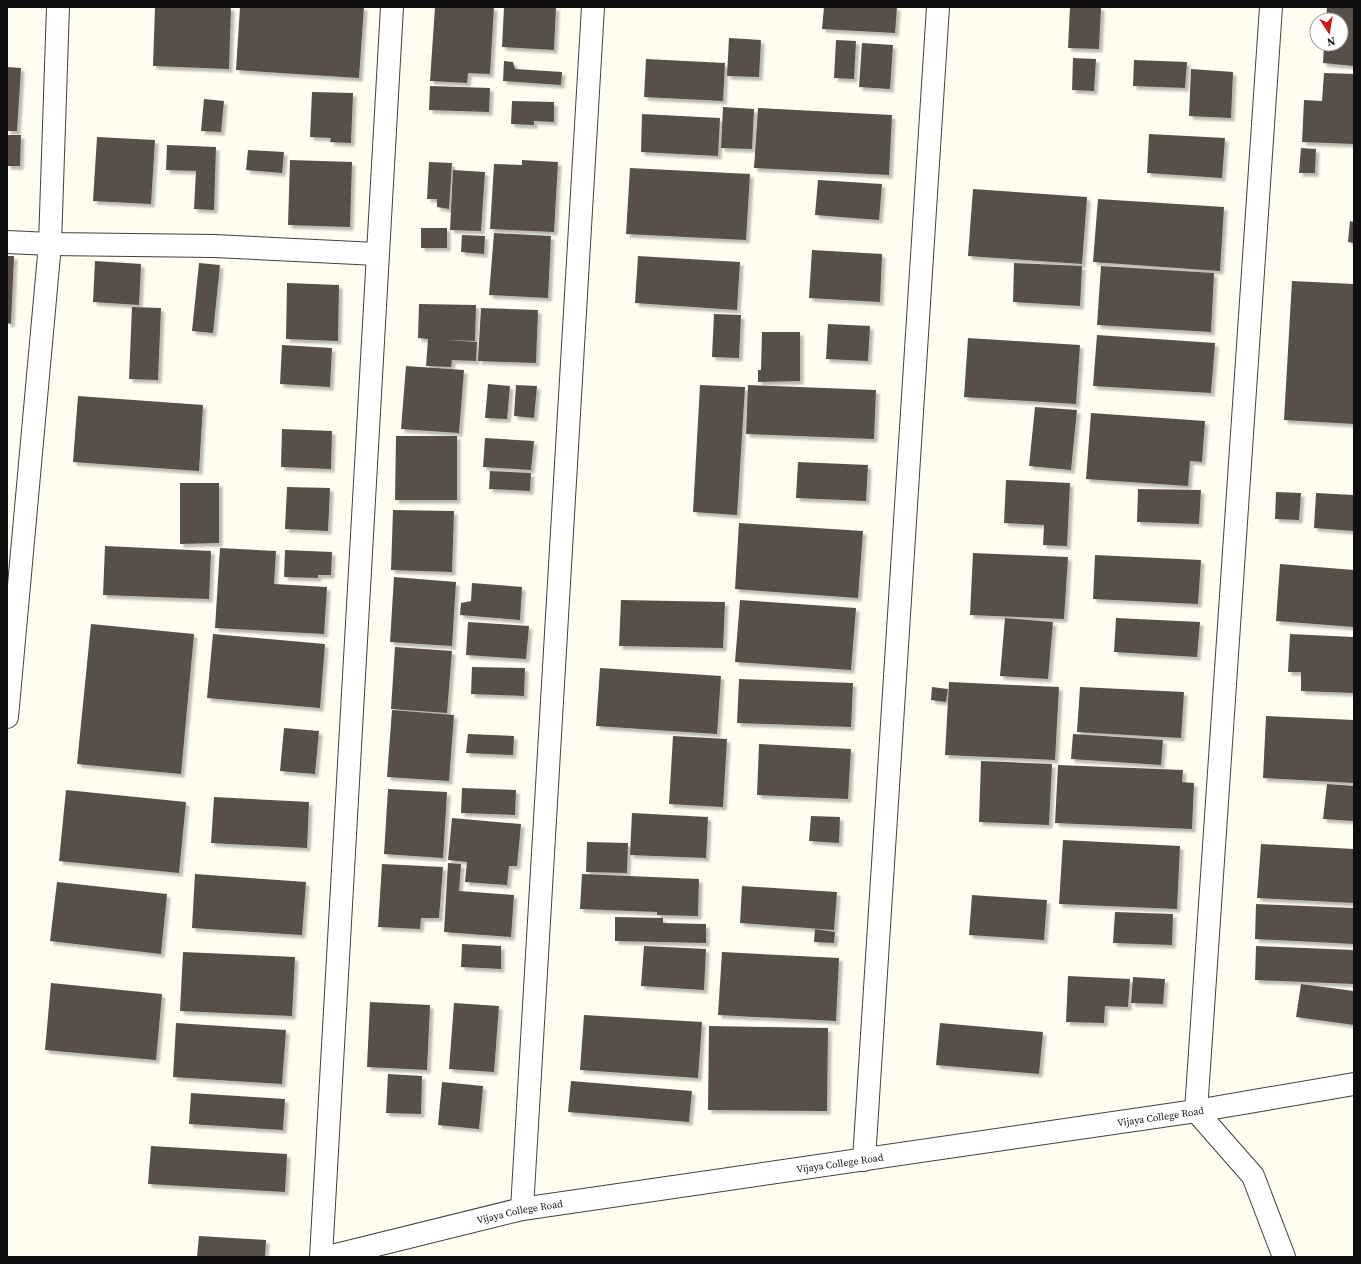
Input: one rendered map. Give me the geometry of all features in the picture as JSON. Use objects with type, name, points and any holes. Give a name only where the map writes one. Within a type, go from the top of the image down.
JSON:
[{"type":"street","points":[[7,717],[50,244],[58,7]]},
{"type":"street","points":[[321,1257],[392,7]]},
{"type":"street","points":[[522,1209],[593,7]]},
{"type":"street","points":[[864,1160],[938,7]]},
{"type":"street","points":[[1271,7],[1196,1111],[1253,1176],[1284,1257]]},
{"type":"street","points":[[7,242],[214,246],[377,254]]},
{"type":"street","name":"Vijaya College Road","points":[[328,1257],[522,1209],[1196,1111],[1354,1084]]},
{"type":"building","points":[[155,7],[231,7],[229,69],[153,66]]},
{"type":"building","points":[[240,7],[364,7],[359,78],[236,70]]},
{"type":"building","points":[[435,7],[494,7],[490,74],[468,73],[467,83],[430,81]]},
{"type":"building","points":[[504,7],[556,7],[554,50],[502,47]]},
{"type":"building","points":[[824,7],[897,7],[895,33],[822,29]]},
{"type":"building","points":[[1070,7],[1101,7],[1099,49],[1068,48]]},
{"type":"building","points":[[1327,7],[1354,7],[1354,66],[1323,63],[1324,52],[1349,52],[1349,12],[1327,12]]},
{"type":"building","points":[[729,38],[761,40],[759,77],[727,76]]},
{"type":"building","points":[[836,40],[856,41],[854,79],[834,78]]},
{"type":"building","points":[[862,43],[893,45],[890,89],[859,87]]},
{"type":"building","points":[[1073,58],[1096,59],[1094,91],[1072,90]]},
{"type":"building","points":[[646,59],[725,63],[723,101],[644,97]]},
{"type":"building","points":[[1134,60],[1187,62],[1185,88],[1133,86]]},
{"type":"building","points":[[504,61],[513,62],[515,69],[562,72],[561,85],[503,81]]},
{"type":"building","points":[[7,67],[21,68],[17,131],[7,131]]},
{"type":"building","points":[[1191,69],[1233,72],[1231,118],[1189,116]]},
{"type":"building","points":[[1324,73],[1354,74],[1354,144],[1302,142],[1304,100],[1322,101]]},
{"type":"building","points":[[430,86],[490,88],[489,112],[429,110]]},
{"type":"building","points":[[312,92],[353,93],[351,143],[330,142],[331,138],[310,137]]},
{"type":"building","points":[[204,99],[224,101],[221,132],[201,131]]},
{"type":"building","points":[[512,101],[554,102],[554,122],[534,121],[534,125],[511,124]]},
{"type":"building","points":[[723,107],[754,109],[752,149],[721,148]]},
{"type":"building","points":[[758,108],[892,115],[889,175],[754,168]]},
{"type":"building","points":[[642,114],[720,118],[718,156],[641,152]]},
{"type":"building","points":[[1149,134],[1225,138],[1222,178],[1147,173]]},
{"type":"building","points":[[7,135],[21,135],[20,166],[7,166]]},
{"type":"building","points":[[97,137],[155,140],[151,204],[93,201]]},
{"type":"building","points":[[167,145],[216,147],[214,210],[194,209],[196,171],[166,170]]},
{"type":"building","points":[[1301,148],[1316,149],[1315,173],[1299,173]]},
{"type":"building","points":[[248,150],[284,152],[282,173],[246,170]]},
{"type":"building","points":[[290,160],[352,162],[350,227],[288,225]]},
{"type":"building","points":[[522,160],[558,162],[554,232],[490,229],[494,164],[522,165]]},
{"type":"building","points":[[429,162],[452,163],[449,209],[437,207],[437,199],[427,199]]},
{"type":"building","points":[[630,168],[750,174],[746,240],[626,234]]},
{"type":"building","points":[[453,170],[485,172],[481,231],[450,230]]},
{"type":"building","points":[[818,180],[882,184],[879,220],[815,215]]},
{"type":"building","points":[[973,189],[1087,197],[1082,264],[968,256]]},
{"type":"building","points":[[1098,199],[1224,207],[1220,271],[1093,262]]},
{"type":"building","points":[[1350,221],[1354,222],[1354,243],[1348,242]]},
{"type":"building","points":[[421,228],[447,228],[447,248],[421,248]]},
{"type":"building","points":[[494,233],[551,236],[548,298],[489,295]]},
{"type":"building","points":[[462,235],[485,236],[484,254],[461,252]]},
{"type":"building","points":[[812,250],[882,254],[880,302],[809,298]]},
{"type":"building","points":[[7,256],[14,256],[11,324],[7,323]]},
{"type":"building","points":[[638,256],[740,262],[737,310],[635,303]]},
{"type":"building","points":[[95,261],[141,264],[139,305],[93,302]]},
{"type":"building","points":[[199,263],[220,265],[213,333],[192,331]]},
{"type":"building","points":[[1014,263],[1082,266],[1080,306],[1013,302]]},
{"type":"building","points":[[1101,266],[1214,273],[1211,332],[1097,325]]},
{"type":"building","points":[[1292,281],[1354,284],[1354,424],[1284,420]]},
{"type":"building","points":[[287,283],[339,285],[338,341],[286,339]]},
{"type":"building","points":[[419,304],[476,305],[475,341],[445,340],[477,342],[476,361],[452,360],[451,367],[426,366],[428,339],[418,338]]},
{"type":"building","points":[[132,307],[161,308],[158,380],[129,379]]},
{"type":"building","points":[[481,308],[538,310],[536,363],[478,361]]},
{"type":"building","points":[[714,314],[741,315],[739,358],[712,357]]},
{"type":"building","points":[[828,324],[870,326],[868,361],[826,359]]},
{"type":"building","points":[[762,332],[800,332],[800,381],[758,382],[758,370],[761,370]]},
{"type":"building","points":[[1097,335],[1215,343],[1211,393],[1093,386]]},
{"type":"building","points":[[968,338],[1080,345],[1076,404],[964,397]]},
{"type":"building","points":[[282,345],[332,348],[330,387],[280,384]]},
{"type":"building","points":[[406,366],[464,370],[459,433],[401,429]]},
{"type":"building","points":[[488,384],[510,386],[507,419],[485,418]]},
{"type":"building","points":[[516,385],[537,386],[534,418],[514,416]]},
{"type":"building","points":[[700,385],[745,387],[737,515],[693,512]]},
{"type":"building","points":[[748,385],[876,390],[874,439],[746,434]]},
{"type":"building","points":[[78,396],[203,405],[199,471],[73,462]]},
{"type":"building","points":[[1035,407],[1077,410],[1071,470],[1029,466]]},
{"type":"building","points":[[1091,413],[1205,421],[1202,462],[1190,461],[1188,486],[1086,479]]},
{"type":"building","points":[[282,429],[332,431],[331,469],[281,467]]},
{"type":"building","points":[[396,436],[457,436],[457,500],[395,500]]},
{"type":"building","points":[[485,438],[534,441],[531,470],[483,467]]},
{"type":"building","points":[[798,462],[868,465],[866,501],[796,498]]},
{"type":"building","points":[[490,471],[531,473],[530,491],[489,489]]},
{"type":"building","points":[[1006,480],[1070,483],[1067,546],[1043,545],[1044,525],[1004,523]]},
{"type":"building","points":[[180,483],[219,483],[219,543],[180,544]]},
{"type":"building","points":[[287,487],[330,488],[328,531],[285,529]]},
{"type":"building","points":[[1138,489],[1201,490],[1199,524],[1137,522]]},
{"type":"building","points":[[1276,492],[1301,493],[1299,520],[1275,519]]},
{"type":"building","points":[[1316,493],[1354,495],[1354,531],[1314,528]]},
{"type":"building","points":[[393,510],[454,511],[452,572],[391,570]]},
{"type":"building","points":[[739,523],[863,531],[858,598],[735,589]]},
{"type":"building","points":[[105,546],[211,551],[209,599],[103,595]]},
{"type":"building","points":[[220,548],[276,551],[274,584],[327,587],[324,634],[215,628]]},
{"type":"building","points":[[285,550],[332,552],[331,575],[318,575],[318,578],[284,577]]},
{"type":"building","points":[[973,553],[1068,557],[1064,619],[970,615]]},
{"type":"building","points":[[1095,555],[1201,560],[1198,604],[1093,599]]},
{"type":"building","points":[[1280,564],[1354,570],[1354,627],[1276,621]]},
{"type":"building","points":[[394,577],[456,582],[452,646],[390,642]]},
{"type":"building","points":[[472,583],[522,587],[520,620],[460,615],[461,603],[471,601]]},
{"type":"building","points":[[621,600],[725,602],[723,648],[619,646]]},
{"type":"building","points":[[740,600],[856,608],[851,670],[735,662]]},
{"type":"building","points":[[1005,618],[1053,622],[1048,679],[1000,676]]},
{"type":"building","points":[[1116,618],[1200,622],[1197,657],[1114,652]]},
{"type":"building","points":[[468,622],[529,626],[526,659],[466,655]]},
{"type":"building","points":[[91,624],[194,634],[181,774],[77,764]]},
{"type":"building","points":[[213,634],[325,644],[320,708],[207,698]]},
{"type":"building","points":[[1290,634],[1354,637],[1354,693],[1301,691],[1301,672],[1288,672]]},
{"type":"building","points":[[395,647],[452,651],[447,713],[391,709]]},
{"type":"building","points":[[472,667],[525,668],[524,696],[471,694]]},
{"type":"building","points":[[600,668],[721,676],[717,734],[596,726]]},
{"type":"building","points":[[739,679],[853,683],[851,727],[737,723]]},
{"type":"building","points":[[949,682],[1059,687],[1055,760],[945,755]]},
{"type":"building","points":[[932,687],[948,689],[946,702],[931,700]]},
{"type":"building","points":[[1080,687],[1184,692],[1181,738],[1077,732]]},
{"type":"building","points":[[392,710],[454,715],[449,781],[387,777]]},
{"type":"building","points":[[1266,716],[1354,720],[1354,783],[1263,778]]},
{"type":"building","points":[[284,728],[319,731],[315,774],[280,771]]},
{"type":"building","points":[[468,734],[514,736],[513,755],[466,753]]},
{"type":"building","points":[[1073,734],[1163,740],[1161,765],[1071,759]]},
{"type":"building","points":[[673,736],[727,739],[723,807],[669,804]]},
{"type":"building","points":[[759,744],[851,749],[848,799],[757,795]]},
{"type":"building","points":[[981,761],[1052,764],[1049,825],[979,822]]},
{"type":"building","points":[[1058,765],[1183,770],[1182,782],[1194,783],[1192,829],[1055,823]]},
{"type":"building","points":[[1327,784],[1354,786],[1354,821],[1323,819]]},
{"type":"building","points":[[462,788],[516,790],[515,815],[461,813]]},
{"type":"building","points":[[388,789],[447,792],[443,858],[384,854]]},
{"type":"building","points":[[66,790],[186,802],[179,873],[59,861]]},
{"type":"building","points":[[214,797],[309,802],[307,848],[211,843]]},
{"type":"building","points":[[632,813],[708,817],[706,858],[630,855]]},
{"type":"building","points":[[811,816],[840,817],[839,843],[809,841]]},
{"type":"building","points":[[452,818],[521,824],[517,866],[509,866],[507,885],[465,882],[467,862],[448,860]]},
{"type":"building","points":[[1063,840],[1180,846],[1177,909],[1059,904]]},
{"type":"building","points":[[587,842],[628,843],[627,873],[586,872]]},
{"type":"building","points":[[1261,844],[1354,849],[1354,903],[1257,898]]},
{"type":"building","points":[[448,863],[461,864],[459,891],[514,895],[511,937],[444,932]]},
{"type":"building","points":[[382,864],[443,867],[439,918],[421,918],[420,929],[378,927]]},
{"type":"building","points":[[195,874],[306,882],[302,935],[192,928]]},
{"type":"building","points":[[582,874],[699,879],[698,916],[657,915],[657,912],[580,909]]},
{"type":"building","points":[[57,882],[167,894],[161,954],[50,941]]},
{"type":"building","points":[[742,886],[837,892],[834,930],[740,923]]},
{"type":"building","points":[[972,895],[1047,900],[1044,940],[969,935]]},
{"type":"building","points":[[1256,904],[1354,908],[1354,944],[1255,939]]},
{"type":"building","points":[[1115,912],[1173,914],[1172,945],[1113,943]]},
{"type":"building","points":[[615,917],[663,918],[663,923],[706,924],[706,943],[615,941]]},
{"type":"building","points":[[815,929],[835,932],[834,943],[814,942]]},
{"type":"building","points":[[462,944],[501,946],[501,969],[461,967]]},
{"type":"building","points":[[644,946],[706,949],[704,990],[641,986]]},
{"type":"building","points":[[1256,946],[1354,950],[1354,984],[1255,980]]},
{"type":"building","points":[[183,952],[295,957],[292,1016],[180,1011]]},
{"type":"building","points":[[722,952],[839,958],[836,1021],[718,1015]]},
{"type":"building","points":[[1068,976],[1130,979],[1128,1007],[1105,1006],[1104,1023],[1066,1022]]},
{"type":"building","points":[[1133,977],[1165,979],[1163,1004],[1131,1003]]},
{"type":"building","points":[[51,983],[162,994],[156,1060],[45,1050]]},
{"type":"building","points":[[1301,984],[1354,991],[1354,1025],[1296,1017]]},
{"type":"building","points":[[370,1002],[430,1005],[427,1070],[367,1067]]},
{"type":"building","points":[[454,1003],[499,1006],[494,1072],[449,1069]]},
{"type":"building","points":[[584,1015],[702,1022],[698,1078],[580,1070]]},
{"type":"building","points":[[176,1023],[286,1030],[282,1084],[173,1077]]},
{"type":"building","points":[[940,1023],[1043,1032],[1039,1074],[936,1065]]},
{"type":"building","points":[[709,1026],[828,1028],[827,1111],[708,1110]]},
{"type":"building","points":[[388,1074],[422,1076],[421,1114],[386,1113]]},
{"type":"building","points":[[571,1081],[692,1091],[689,1122],[568,1112]]},
{"type":"building","points":[[442,1082],[483,1086],[479,1129],[438,1125]]},
{"type":"building","points":[[191,1093],[285,1099],[283,1130],[189,1124]]},
{"type":"building","points":[[151,1146],[287,1154],[285,1192],[148,1184]]},
{"type":"building","points":[[199,1236],[266,1240],[265,1257],[197,1257]]}]
